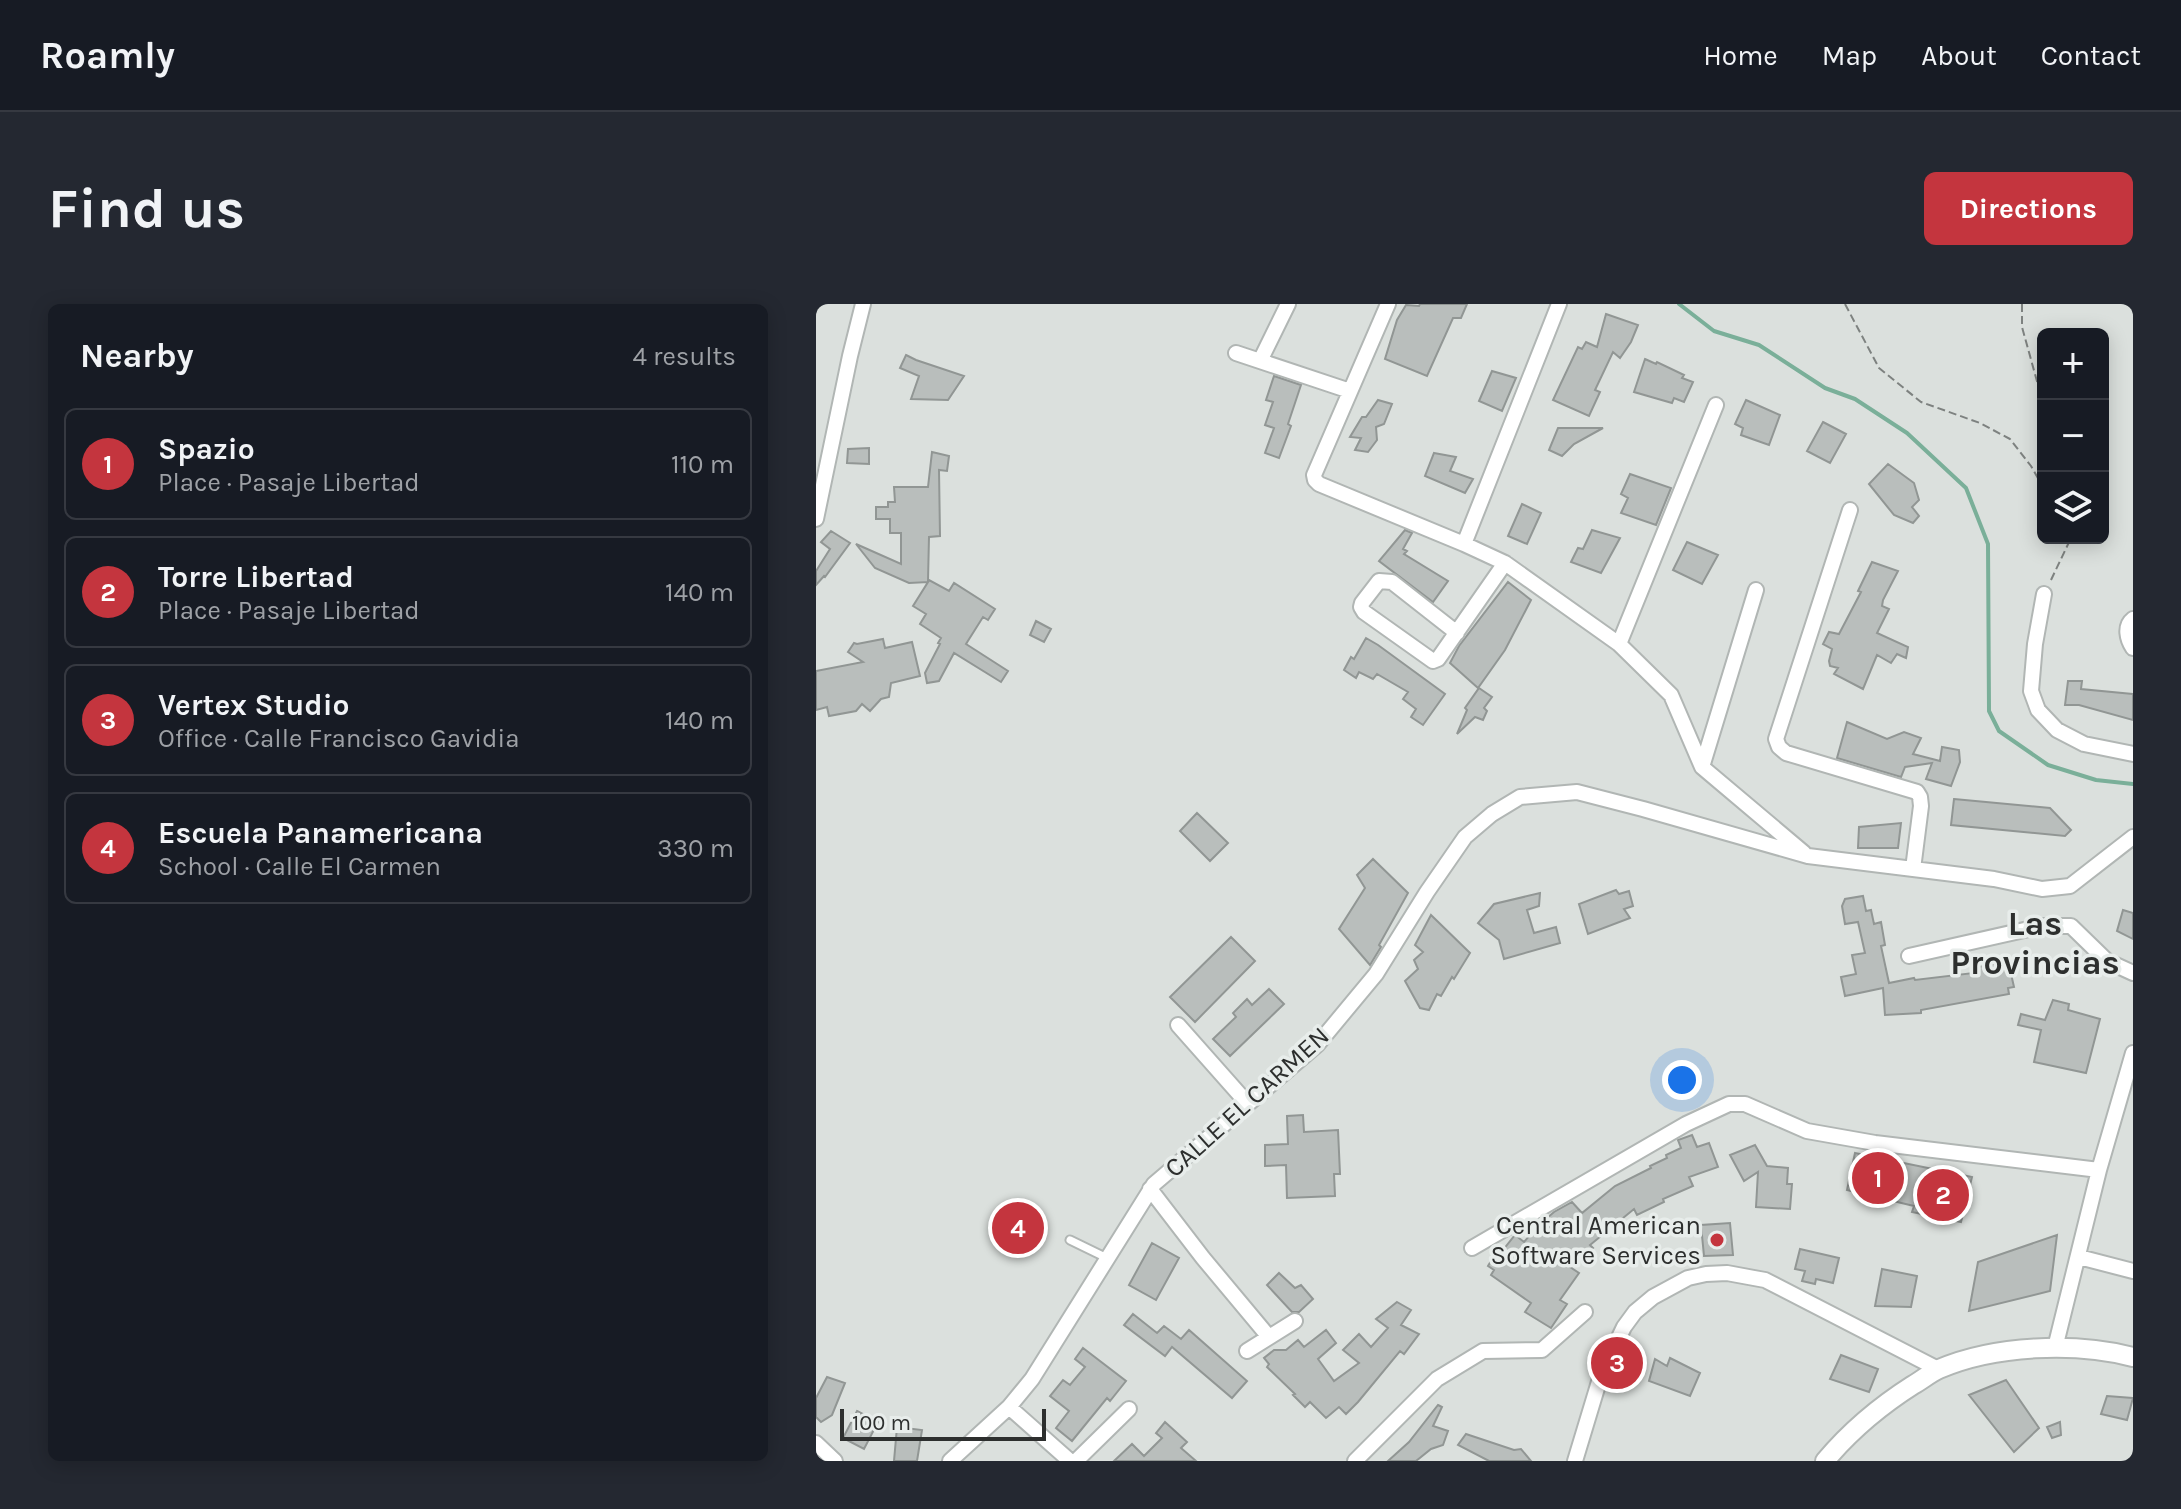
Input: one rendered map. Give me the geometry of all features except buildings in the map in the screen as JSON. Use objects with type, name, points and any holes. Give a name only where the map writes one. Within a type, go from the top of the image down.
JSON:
[{"type":"street","points":[[816,519],[863,304]]},
{"type":"street","points":[[1260,361],[1288,304]]},
{"type":"street","points":[[1388,304],[1314,475],[1315,480],[1505,563],[1619,644],[1671,695],[1702,767],[1808,856]]},
{"type":"street","points":[[1464,544],[1559,304]]},
{"type":"street","points":[[1236,353],[1350,391]]},
{"type":"street","points":[[1619,644],[1716,405]]},
{"type":"street","points":[[1850,510],[1776,739],[1786,753],[1917,792],[1921,806],[1913,869]]},
{"type":"street","points":[[1457,633],[1386,580],[1379,581],[1362,603],[1364,612],[1433,661],[1438,659],[1457,633],[1505,563]]},
{"type":"street","points":[[1702,767],[1756,590]]},
{"type":"street","points":[[2044,594],[2031,691],[2038,710],[2057,730],[2084,744],[2133,754]]},
{"type":"street","points":[[2133,619],[2129,621],[2126,632],[2133,648]]},
{"type":"street","name":"CALLE EL CARMEN","points":[[950,1461],[1009,1407],[1032,1379],[1150,1189],[1317,1045],[1376,974],[1465,837],[1492,814],[1520,797],[1577,792],[1808,856],[1994,879],[2042,889],[2070,886],[2133,837]]},
{"type":"street","points":[[1909,956],[2042,926],[2071,926],[2107,961],[2133,973]]},
{"type":"street","points":[[1178,1025],[1248,1104]]},
{"type":"street","points":[[2055,1348],[2099,1170],[2129,1082],[2133,1053]]},
{"type":"street","points":[[1472,1248],[1686,1124],[1729,1104],[1745,1104],[1807,1131],[1875,1143],[2099,1170]]},
{"type":"street","points":[[1150,1189],[1269,1337]]},
{"type":"street","points":[[2079,1257],[2133,1271]]},
{"type":"street","points":[[1575,1461],[1601,1375],[1624,1327],[1635,1312],[1653,1297],[1688,1278],[1727,1273],[1765,1280],[1938,1369]]},
{"type":"street","points":[[1355,1461],[1437,1379],[1483,1351],[1542,1350],[1585,1312]]},
{"type":"street","points":[[1247,1351],[1295,1321]]},
{"type":"street","points":[[1825,1461],[1843,1439],[1885,1403],[1938,1369],[2004,1352],[2055,1348],[2110,1351],[2133,1357]]},
{"type":"street","points":[[1009,1407],[1070,1461]]},
{"type":"street","points":[[1076,1461],[1129,1409]]},
{"type":"street","points":[[816,1443],[835,1461]]},
{"type":"lane","points":[[1070,1240],[1107,1258]]},
{"type":"path","points":[[1845,304],[1879,368],[1921,402],[1980,423],[2010,439],[2037,476]]},
{"type":"path","points":[[2022,304],[2022,327],[2042,400]]},
{"type":"path","points":[[2044,594],[2068,544]]},
{"type":"waterway","points":[[1679,304],[1714,331],[1759,345],[1825,388],[1855,399],[1907,433],[1966,488],[1988,544],[1989,711],[1999,731],[2048,765],[2096,780],[2133,784]]},
{"type":"place","name":"Spazio","points":[[1878,1178]]},
{"type":"place","name":"Torre Libertad","points":[[1943,1195]]},
{"type":"place","name":"Escuela Panamericana","points":[[1018,1228]]},
{"type":"place","name":"Central American Software Services","points":[[1717,1240]]},
{"type":"place","name":"Vertex Studio","points":[[1617,1363]]},
{"type":"district","name":"Las Provincias","points":[[2035,944]]}]
